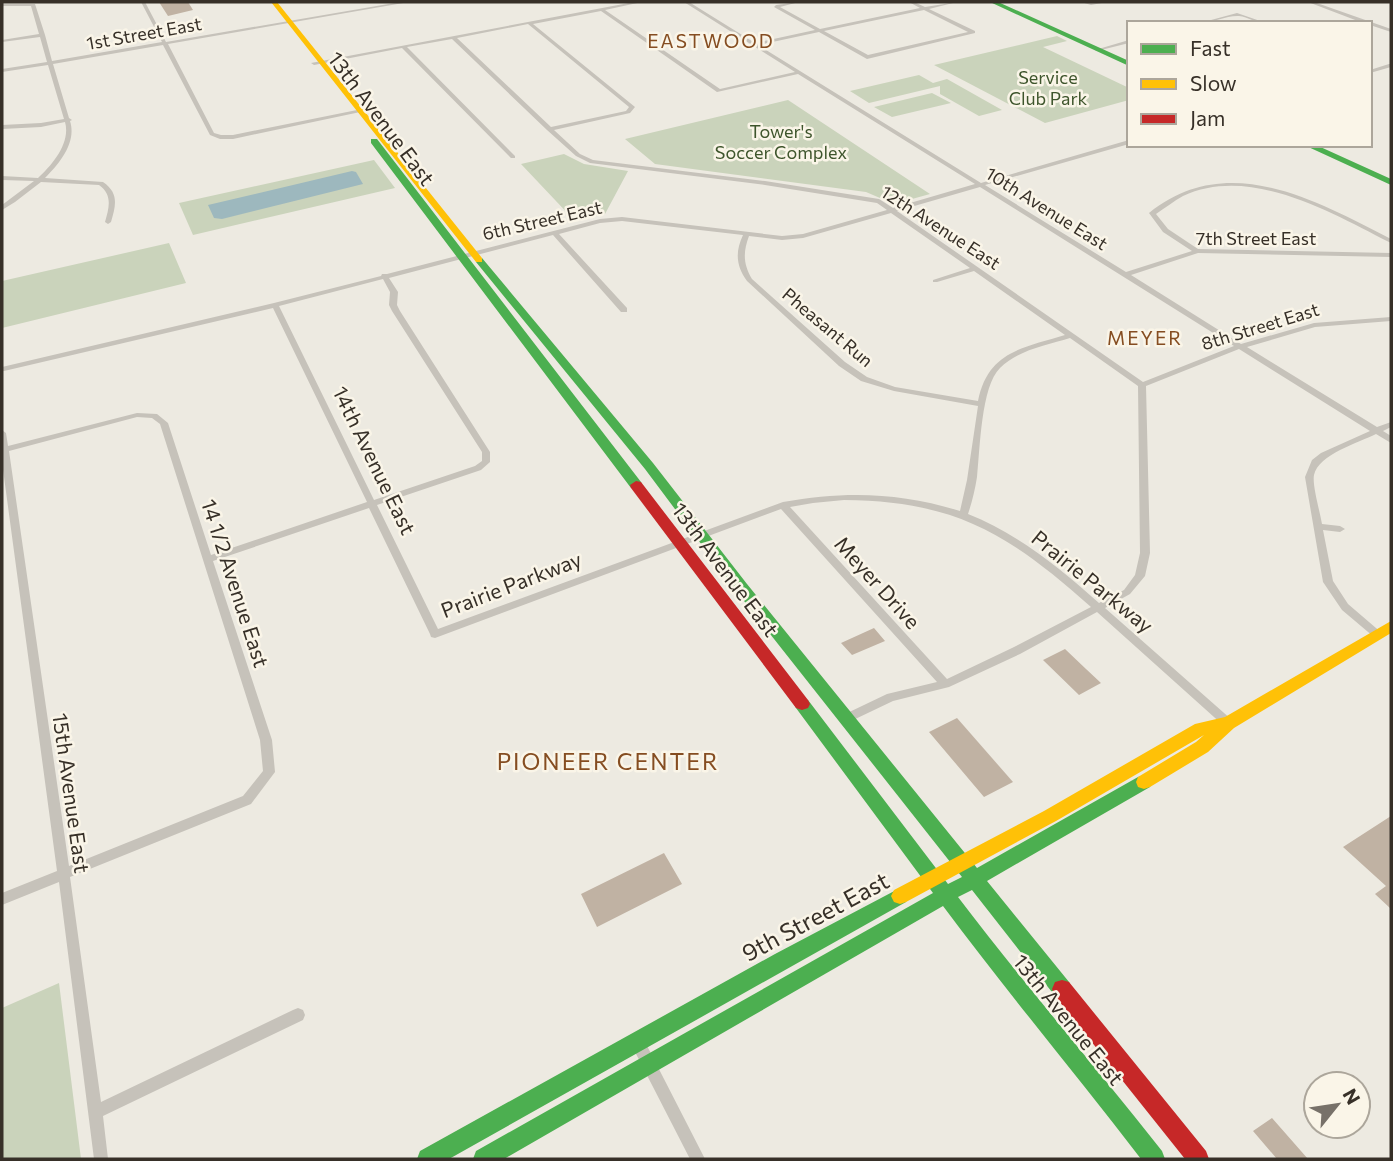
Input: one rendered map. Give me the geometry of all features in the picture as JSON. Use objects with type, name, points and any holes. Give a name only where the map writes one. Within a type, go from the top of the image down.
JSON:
[{"type":"main road","name":"13th Avenue East","points":[[266,2],[288,23],[467,254],[1008,978],[1093,1080],[1154,1159]]},
{"type":"main road","points":[[274,2],[288,23]]},
{"type":"main road","points":[[993,2],[1127,63]]},
{"type":"main road","points":[[1312,147],[1391,183]]},
{"type":"main road","name":"13th Avenue East","points":[[467,254],[649,466],[845,719],[1198,1159]]},
{"type":"main road","name":"9th Street East","points":[[484,1159],[975,882],[1202,747],[1228,723],[1391,626]]},
{"type":"main road","name":"9th Street East","points":[[428,1159],[638,1043],[752,975],[1050,816],[1201,729],[1228,723]]},
{"type":"street","points":[[143,2],[212,134],[220,137],[357,112]]},
{"type":"street","name":"1st Street East","points":[[2,71],[407,2]]},
{"type":"street","points":[[319,63],[640,2]]},
{"type":"street","name":"10th Avenue East","points":[[686,2],[1391,440]]},
{"type":"street","points":[[797,2],[776,6],[867,57],[973,32],[911,2]]},
{"type":"street","points":[[755,44],[955,2]]},
{"type":"street","points":[[1083,2],[1102,2]]},
{"type":"street","points":[[1310,2],[1363,21]]},
{"type":"street","points":[[2,5],[29,4],[34,7],[70,130],[65,148],[40,180],[2,208]]},
{"type":"street","points":[[601,9],[719,92],[800,72]]},
{"type":"street","points":[[1210,21],[1237,14],[1258,21]]},
{"type":"street","points":[[529,23],[632,107],[628,112],[550,129]]},
{"type":"street","points":[[1372,24],[1391,31]]},
{"type":"street","points":[[2,41],[43,35]]},
{"type":"street","name":"12th Avenue East","points":[[454,38],[578,155],[592,162],[862,196],[880,201],[1142,385]]},
{"type":"street","points":[[1097,50],[1127,42]]},
{"type":"street","points":[[404,47],[513,157]]},
{"type":"street","points":[[1372,71],[1391,65]]},
{"type":"street","points":[[2,127],[69,121]]},
{"type":"street","name":"6th Street East","points":[[3,370],[275,305],[600,221],[622,219],[782,238],[803,236],[1127,143]]},
{"type":"street","points":[[2,178],[101,183],[110,188],[114,198],[108,222]]},
{"type":"street","points":[[1197,251],[1170,235],[1157,223],[1152,213],[1208,184],[1260,185],[1290,194],[1391,241]]},
{"type":"street","points":[[554,232],[624,310]]},
{"type":"street","name":"Pheasant Run","points":[[747,234],[740,254],[743,272],[749,280],[853,372],[894,390],[983,404]]},
{"type":"street","name":"7th Street East","points":[[1124,275],[1197,251],[1391,255]]},
{"type":"street","points":[[935,281],[976,268]]},
{"type":"street","points":[[209,559],[478,468],[486,462],[486,452],[396,311],[393,305],[394,292],[384,275]]},
{"type":"street","name":"14th Avenue East","points":[[275,305],[435,634]]},
{"type":"street","name":"8th Street East","points":[[1142,385],[1238,347],[1327,322],[1391,318]]},
{"type":"street","points":[[963,515],[971,490],[990,374],[994,368],[1020,354],[1071,335]]},
{"type":"street","points":[[845,719],[891,697],[945,684],[1127,592],[1140,576],[1145,552],[1142,385]]},
{"type":"street","name":"14 1/2 Avenue East","points":[[3,449],[125,418],[149,416],[164,423],[266,740],[269,772],[247,800],[64,874]]},
{"type":"street","points":[[1378,634],[1345,607],[1328,582],[1308,477],[1310,469],[1324,455],[1391,424]]},
{"type":"street","name":"15th Avenue East","points":[[2,433],[101,1159]]},
{"type":"street","name":"Prairie Parkway","points":[[435,634],[783,505],[820,497],[867,496],[912,502],[963,515],[1020,544],[1058,572],[1228,723]]},
{"type":"street","name":"Meyer Drive","points":[[783,505],[945,684]]},
{"type":"street","points":[[1317,526],[1340,529]]},
{"type":"street","points":[[2,899],[64,874]]},
{"type":"street","points":[[96,1112],[298,1015]]},
{"type":"street","points":[[638,1043],[698,1159]]},
{"type":"green space","name":"Service Club Park","points":[[1057,36],[1067,41],[1043,47],[1127,87],[1127,101],[1045,123],[934,65]]},
{"type":"green space","points":[[919,75],[933,83],[947,79],[1002,110],[979,116],[940,94],[940,86],[869,103],[850,91]]},
{"type":"green space","points":[[932,93],[951,103],[892,117],[874,107]]},
{"type":"green space","name":"Tower's Soccer Complex","points":[[788,100],[930,194],[894,204],[866,192],[655,164],[625,139]]},
{"type":"green space","points":[[564,154],[584,164],[628,171],[605,214],[573,219],[521,164]]},
{"type":"green space","points":[[374,160],[395,188],[193,235],[179,203]]},
{"type":"green space","points":[[169,243],[186,283],[2,328],[2,281]]},
{"type":"green space","points":[[59,983],[81,1159],[2,1159],[2,1008]]},
{"type":"water","points":[[356,172],[363,184],[222,219],[214,218],[208,205]]},
{"type":"building","points":[[159,2],[188,2],[193,10],[168,16]]},
{"type":"building","points":[[874,628],[885,641],[852,655],[841,643]]},
{"type":"building","points":[[1065,649],[1101,683],[1079,695],[1043,660]]},
{"type":"building","points":[[957,718],[1013,782],[984,797],[929,732]]},
{"type":"building","points":[[1391,816],[1391,909],[1375,894],[1386,886],[1343,847]]},
{"type":"building","points":[[664,853],[682,884],[597,927],[581,894]]},
{"type":"building","points":[[1272,1118],[1308,1159],[1277,1159],[1253,1131]]},
{"type":"traffic: fast","points":[[993,2],[1127,63]]},
{"type":"traffic: fast","points":[[374,141],[636,485]]},
{"type":"traffic: fast","points":[[1312,147],[1391,182]]},
{"type":"traffic: fast","points":[[479,260],[649,466],[742,588],[1062,989]]},
{"type":"traffic: fast","points":[[802,704],[1008,978],[1093,1080],[1154,1159]]},
{"type":"traffic: fast","points":[[484,1159],[1144,782]]},
{"type":"traffic: fast","points":[[428,1159],[900,896]]},
{"type":"traffic: slow","points":[[274,2],[479,260]]},
{"type":"traffic: slow","points":[[1144,782],[1202,747],[1228,723],[1391,626]]},
{"type":"traffic: slow","points":[[900,896],[1050,816],[1201,729],[1226,723]]},
{"type":"traffic: jam","points":[[636,485],[802,704]]},
{"type":"traffic: jam","points":[[1062,989],[1198,1159]]},
{"type":"district","name":"EASTWOOD","points":[[711,40]]},
{"type":"district","name":"MEYER","points":[[1145,337]]},
{"type":"district","name":"PIONEER CENTER","points":[[608,761]]}]
